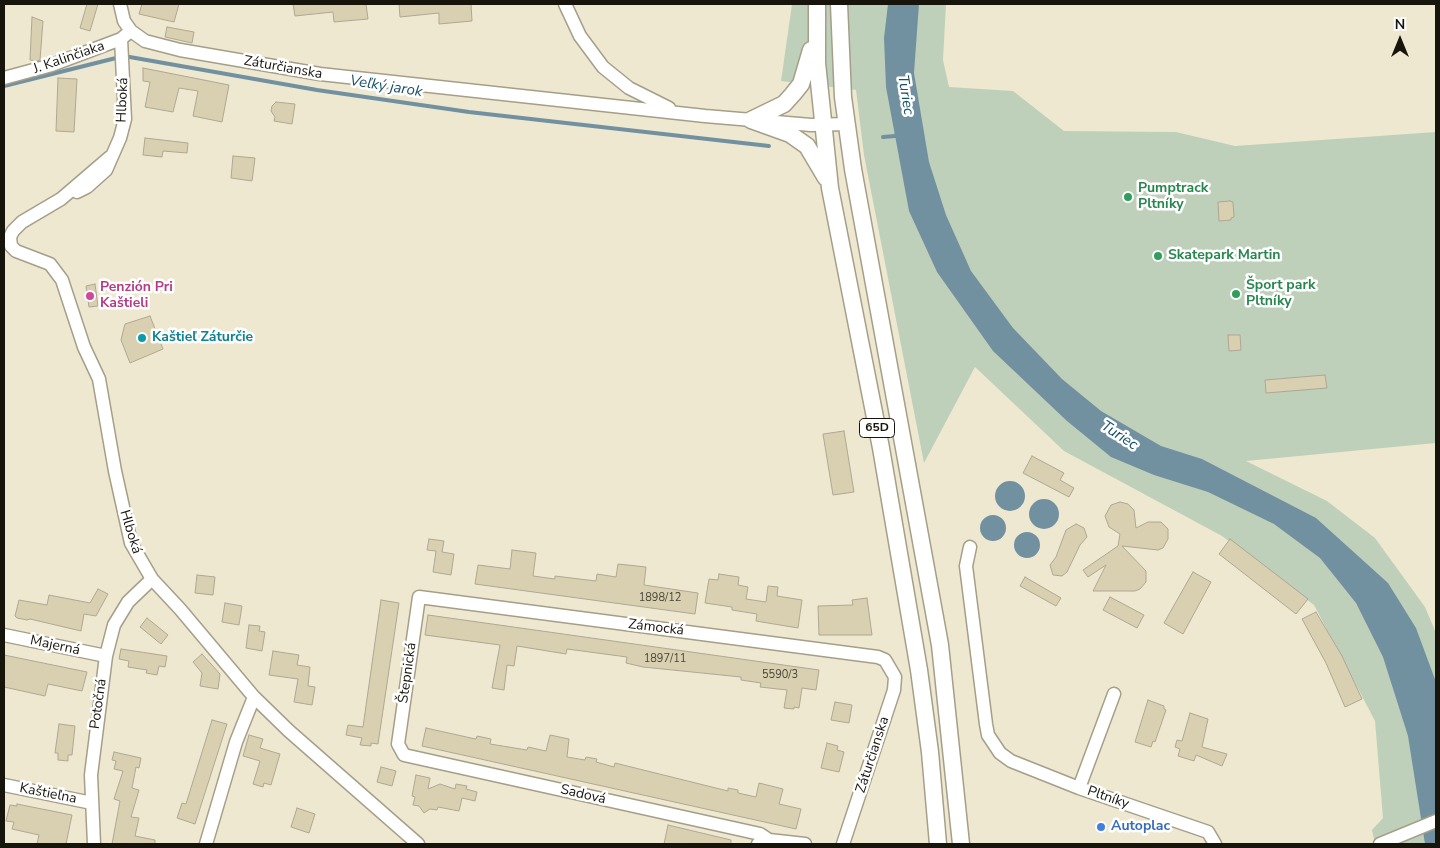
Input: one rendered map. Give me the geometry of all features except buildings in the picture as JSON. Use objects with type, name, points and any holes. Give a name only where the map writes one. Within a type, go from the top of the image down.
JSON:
[{"type":"main road","name":"65D","points":[[817,4],[816,63],[830,188],[881,448],[919,670],[930,752],[935,840]]},
{"type":"main road","name":"65D","points":[[838,4],[839,58],[846,124],[903,450],[940,645],[961,844]]},
{"type":"main road","points":[[751,120],[784,104],[801,84],[816,28]]},
{"type":"main road","points":[[751,120],[790,134],[807,146],[830,188]]},
{"type":"street","points":[[120,4],[124,21],[124,45]]},
{"type":"street","points":[[564,4],[590,52],[615,78],[648,98],[678,112]]},
{"type":"street","name":"Záturčianska","points":[[124,45],[145,40],[180,50],[320,74],[751,120],[823,125],[846,124]]},
{"type":"street","name":"J. Kalinčiaka","points":[[4,78],[124,45]]},
{"type":"street","name":"Hlboká","points":[[124,45],[125,119],[120,138],[110,157],[106,170],[87,187],[61,199],[22,222],[10,237],[11,246],[16,251],[50,264],[62,280],[84,347],[99,379],[115,470],[131,543],[152,579],[180,608],[254,698],[418,844]]},
{"type":"street","name":"Pltníky","points":[[970,547],[966,566],[988,735],[1000,753],[1011,762],[1079,788],[1208,832],[1215,844]]},
{"type":"street","name":"Potočná","points":[[94,844],[91,776],[106,656],[114,624],[128,602],[152,579]]},
{"type":"street","name":"Zámocká","points":[[419,597],[878,657],[886,660],[890,666]]},
{"type":"street","name":"Štepnická","points":[[399,749],[419,597]]},
{"type":"street","name":"Majerná","points":[[4,636],[106,656]]},
{"type":"street","name":"Záturčianska","points":[[843,844],[894,690],[895,677],[890,666]]},
{"type":"street","points":[[1079,788],[1114,694]]},
{"type":"street","points":[[206,844],[236,742],[254,698]]},
{"type":"street","name":"Sadová","points":[[399,749],[404,755],[750,832],[763,842]]},
{"type":"street","name":"Kaštieľna","points":[[4,785],[92,803]]},
{"type":"street","points":[[1380,844],[1436,821]]},
{"type":"street","points":[[763,842],[805,844]]},
{"type":"green space","points":[[792,4],[946,4],[943,60],[949,87],[1013,91],[1064,131],[1176,132],[1235,146],[1436,132],[1436,443],[1246,461],[1327,501],[1375,538],[1425,607],[1436,633],[1436,844],[1375,844],[1372,830],[1383,818],[1375,721],[1314,605],[1222,536],[1064,451],[975,367],[924,463],[864,155],[856,90],[781,81]]},
{"type":"water","name":"Turiec","points":[[888,4],[919,4],[914,73],[929,162],[946,215],[971,271],[1013,328],[1062,379],[1101,411],[1161,446],[1202,459],[1316,518],[1388,583],[1416,628],[1436,682],[1436,844],[1425,844],[1408,736],[1383,657],[1356,603],[1320,558],[1274,524],[1208,492],[1154,475],[1111,457],[1067,421],[993,351],[937,272],[909,211],[886,87],[884,38]]},
{"type":"water","points":[[1010,481],[1016,482],[1024,490],[1024,502],[1016,510],[1010,511],[1004,510],[996,502],[995,496],[996,490],[1004,482]]},
{"type":"water","points":[[1044,499],[1050,500],[1058,508],[1058,520],[1050,528],[1044,529],[1038,528],[1030,520],[1029,514],[1030,508],[1038,500]]},
{"type":"water","points":[[993,515],[1002,519],[1006,528],[1002,537],[993,541],[984,537],[980,528],[984,519]]},
{"type":"water","points":[[1027,532],[1036,536],[1040,545],[1036,554],[1027,558],[1018,554],[1014,545],[1018,536]]},
{"type":"waterway","name":"Veľký jarok","points":[[4,86],[124,56],[317,90],[469,112],[769,146]]},
{"type":"waterway","name":"Veľký jarok","points":[[883,137],[895,136],[897,134]]},
{"type":"place","name":"Pumptrack Pltníky","points":[[1128,197]]},
{"type":"place","name":"Skatepark Martin","points":[[1158,256]]},
{"type":"place","name":"Šport park Pltníky","points":[[1236,294]]},
{"type":"place","name":"Penzión Pri Kaštieli","points":[[90,296]]},
{"type":"place","name":"Kaštieľ Záturčie","points":[[142,338]]},
{"type":"place","name":"Autoplac","points":[[1101,827]]}]
